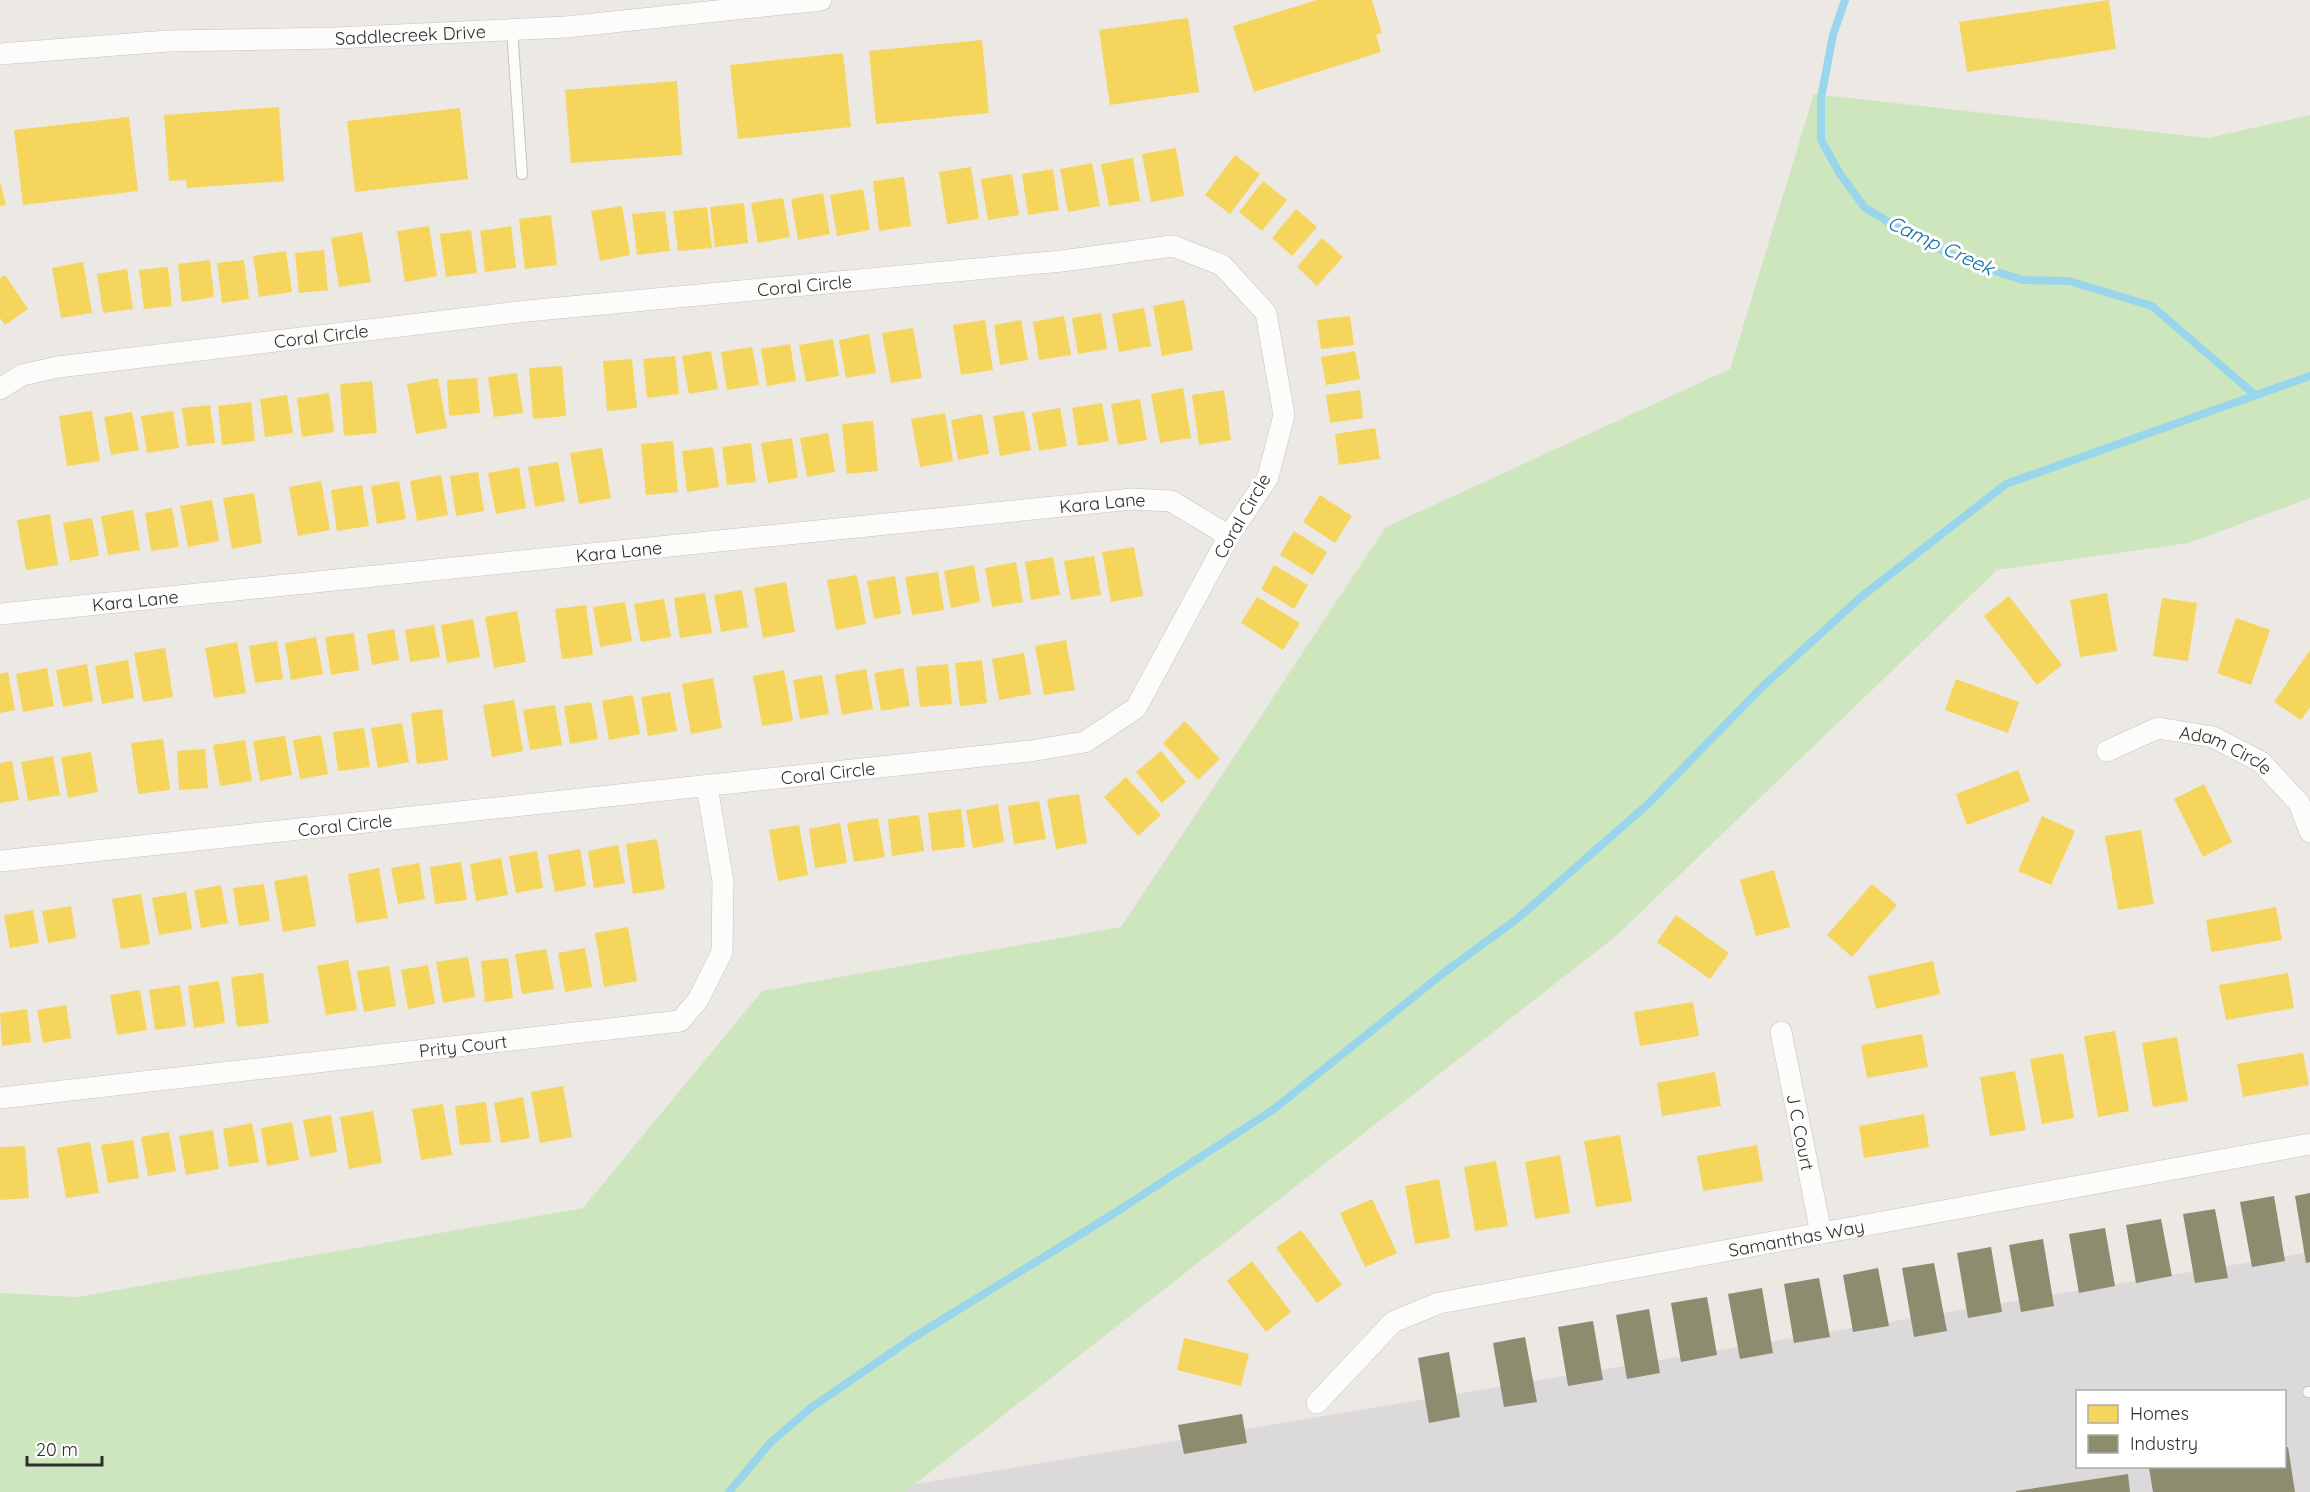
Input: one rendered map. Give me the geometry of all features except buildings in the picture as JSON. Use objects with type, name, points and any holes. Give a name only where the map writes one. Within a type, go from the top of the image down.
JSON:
[{"type":"street","name":"Saddlecreek Drive","points":[[0,54],[168,41],[336,38],[566,27],[821,0]]},
{"type":"street","name":"Coral Circle","points":[[0,389],[22,375],[58,367],[527,310],[1062,261],[1173,246],[1222,265],[1266,313],[1284,415],[1268,477],[1229,536],[1136,708],[1085,742],[1030,752],[0,861]]},
{"type":"street","name":"Kara Lane","points":[[0,614],[1132,499],[1171,501],[1229,536]]},
{"type":"street","name":"Adam Circle","points":[[2107,751],[2158,728],[2213,737],[2261,762],[2299,803],[2310,832]]},
{"type":"street","name":"Prity Court","points":[[0,1098],[680,1021],[698,1000],[722,952],[723,882],[707,786]]},
{"type":"street","name":"J C Court","points":[[1781,1032],[1821,1233]]},
{"type":"street","name":"Samanthas Way","points":[[1317,1403],[1393,1322],[1439,1303],[2310,1144]]},
{"type":"lane","points":[[512,29],[522,174]]},
{"type":"shaded area","points":[[2310,1252],[2310,1492],[905,1492],[915,1484]]},
{"type":"green space","points":[[1814,94],[2208,138],[2310,115],[2310,498],[2189,543],[1997,570],[1616,936],[905,1492],[0,1492],[0,1293],[77,1297],[583,1208],[762,991],[1121,927],[1386,527],[1730,369]]},
{"type":"waterway","name":"Camp Creek","points":[[1845,0],[1833,35],[1821,98],[1821,140],[1840,174],[1865,208],[1914,237],[1972,264],[2023,280],[2069,281],[2152,306],[2255,395]]},
{"type":"waterway","points":[[729,1492],[770,1443],[812,1407],[911,1339],[1110,1216],[1274,1109],[1446,971],[1517,919],[1648,804],[1762,687],[1861,597],[2006,484],[2310,376]]}]
